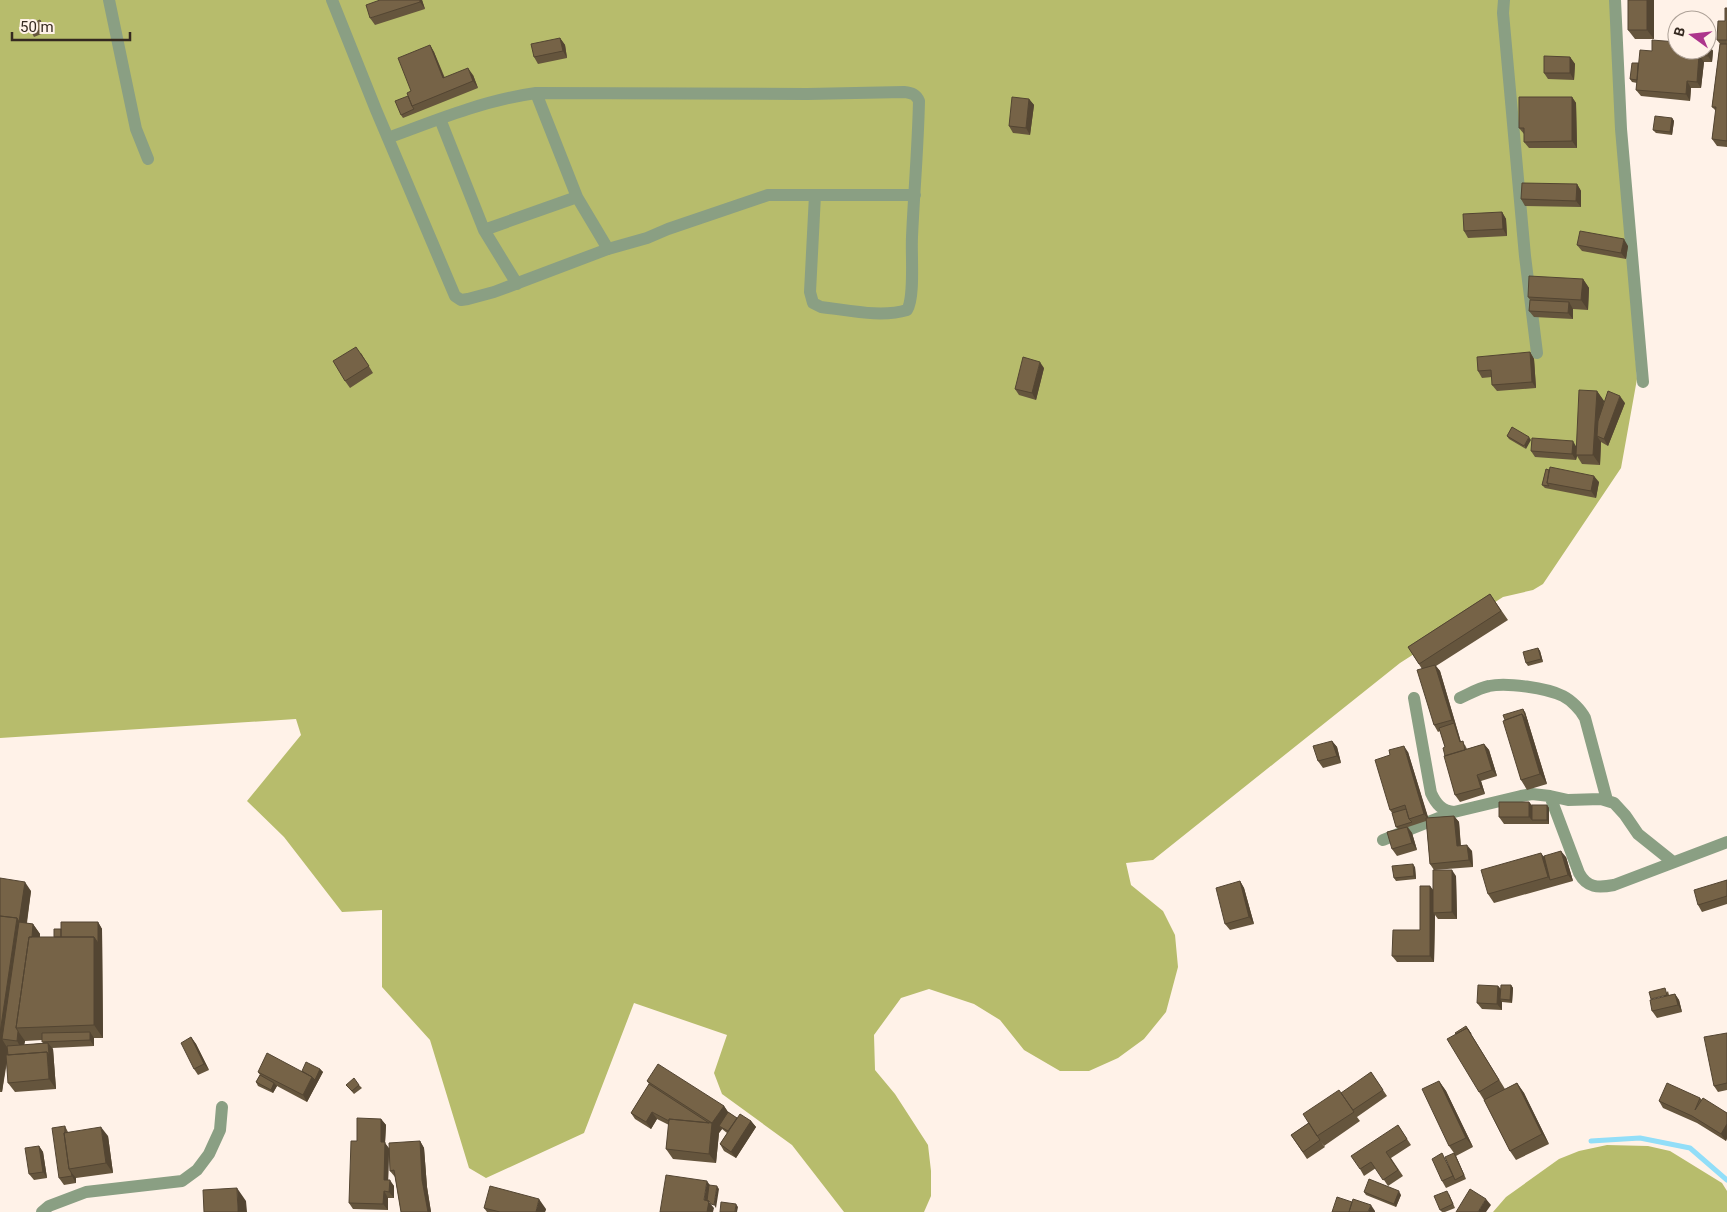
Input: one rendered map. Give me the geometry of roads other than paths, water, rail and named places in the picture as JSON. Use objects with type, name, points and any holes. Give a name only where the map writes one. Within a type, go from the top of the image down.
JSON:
[{"type":"street","points":[[109,0],[136,129],[148,158]]},
{"type":"street","points":[[332,0],[455,296],[460,300],[468,300],[517,284],[608,250],[768,195],[915,195]]},
{"type":"street","points":[[1504,0],[1503,13],[1525,256],[1537,353]]},
{"type":"street","points":[[1615,0],[1621,129],[1643,382]]},
{"type":"street","points":[[388,138],[503,99],[536,92],[612,94],[904,92],[913,94],[917,96],[919,101],[909,306],[907,310],[898,313],[878,313],[821,307],[813,303],[810,292],[815,195]]},
{"type":"street","points":[[536,92],[577,197],[608,250]]},
{"type":"street","points":[[440,119],[484,230],[517,284]]},
{"type":"street","points":[[484,230],[577,197]]},
{"type":"street","points":[[1460,698],[1489,686],[1504,685],[1546,691],[1563,696],[1582,712],[1585,718],[1607,800]]},
{"type":"street","points":[[1414,698],[1432,793],[1440,808],[1454,812]]},
{"type":"street","points":[[1382,840],[1454,812],[1532,794],[1568,800],[1607,800],[1614,803],[1626,815],[1638,834],[1672,862]]},
{"type":"street","points":[[1550,796],[1578,873],[1584,882],[1589,885],[1603,887],[1614,885],[1727,842]]},
{"type":"street","points":[[42,1212],[49,1206],[86,1192],[182,1181],[197,1170],[210,1154],[220,1130],[222,1107]]},
{"type":"waterway","points":[[1591,1141],[1640,1138],[1690,1148],[1727,1180]]}]
